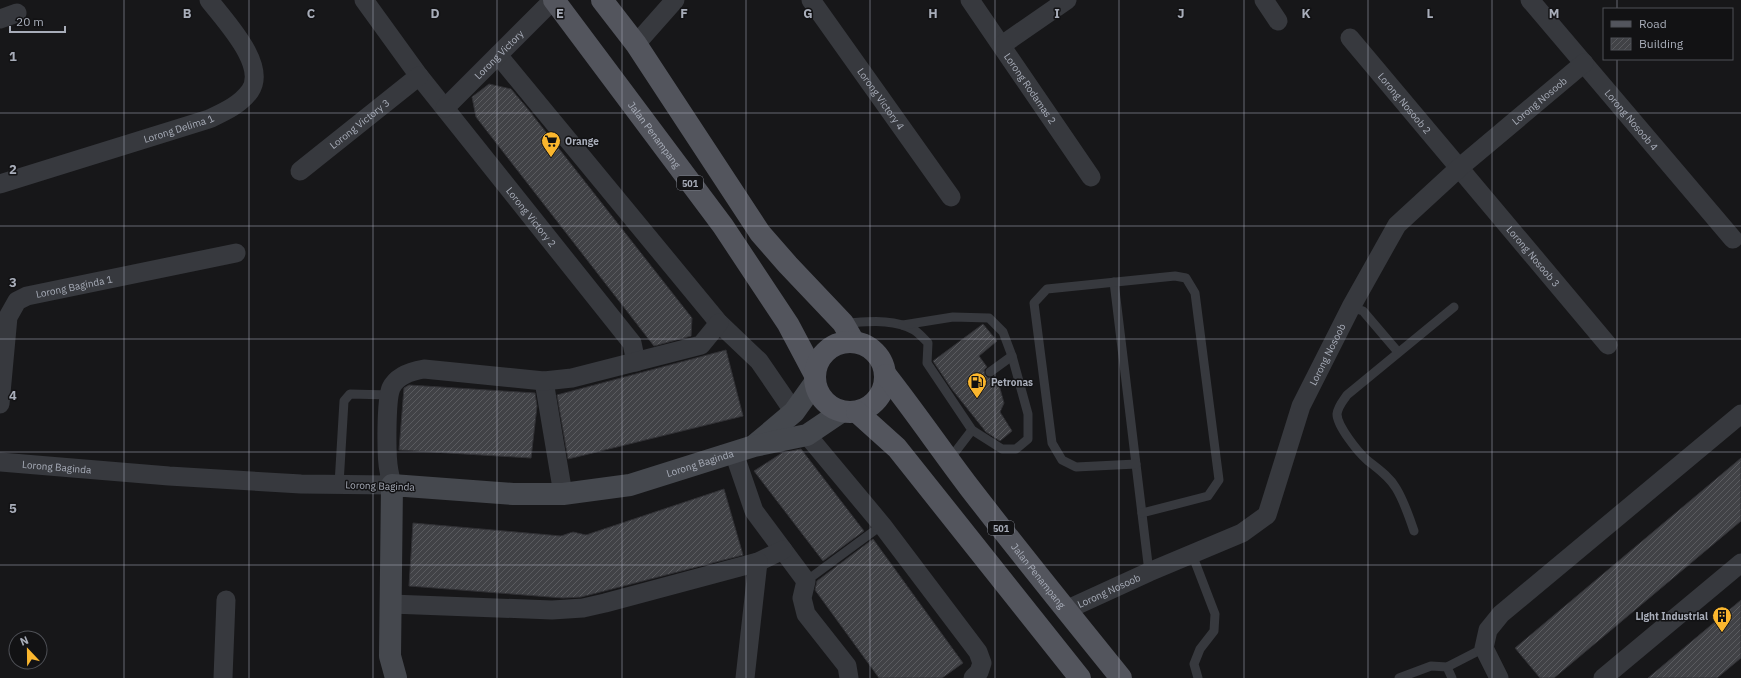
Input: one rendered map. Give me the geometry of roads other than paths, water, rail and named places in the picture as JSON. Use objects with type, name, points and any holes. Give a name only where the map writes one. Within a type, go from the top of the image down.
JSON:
[{"type":"main road","name":"Jalan Penampang","points":[[554,0],[723,226],[784,317],[814,378]]},
{"type":"main road","points":[[602,0],[636,44],[760,233],[788,266],[843,323],[854,342]]},
{"type":"main road","points":[[849,412],[872,405],[882,391],[886,375],[881,359],[870,348],[854,342],[840,343],[828,349],[819,360],[814,378],[819,396],[828,406],[849,412],[870,425],[897,448],[1080,678]]},
{"type":"main road","name":"Jalan Penampang","points":[[886,375],[912,408],[949,460],[1121,678]]},
{"type":"street","name":"Lorong Delima 1","points":[[0,184],[209,119],[231,108],[250,91],[254,80],[254,68],[248,53],[209,0]]},
{"type":"street","name":"Lorong Victory 2","points":[[364,0],[419,76],[632,343],[636,362]]},
{"type":"street","name":"Lorong Victory","points":[[445,108],[554,0]]},
{"type":"street","points":[[636,44],[675,0]]},
{"type":"street","name":"Lorong Victory 4","points":[[811,0],[951,198]]},
{"type":"street","name":"Lorong Rodamas 2","points":[[970,0],[1002,44],[1091,177]]},
{"type":"street","points":[[1002,44],[1067,0]]},
{"type":"street","points":[[1264,0],[1278,21]]},
{"type":"street","name":"Lorong Nosoob 4","points":[[1530,0],[1733,239]]},
{"type":"street","name":"Lorong Nosoob 2","points":[[1350,38],[1459,168]]},
{"type":"street","points":[[498,55],[719,323],[759,360],[794,412]]},
{"type":"street","name":"Lorong Nosoob","points":[[1066,610],[1149,572],[1242,533],[1267,515],[1301,406],[1351,307],[1397,225],[1459,168],[1584,63]]},
{"type":"street","name":"Lorong Victory 3","points":[[300,171],[419,76]]},
{"type":"street","name":"Lorong Nosoob 3","points":[[1459,168],[1608,345]]},
{"type":"street","name":"Lorong Baginda 1","points":[[0,404],[8,317],[17,301],[27,296],[236,254]]},
{"type":"street","points":[[396,678],[390,656],[392,485],[388,470],[390,395],[391,388],[399,377],[413,371],[424,369],[544,381],[572,378],[701,345],[719,323]]},
{"type":"street","name":"Lorong Baginda","points":[[744,449],[794,412],[814,378]]},
{"type":"street","points":[[544,381],[563,494]]},
{"type":"street","name":"Lorong Baginda","points":[[0,462],[169,476],[301,484],[392,485],[513,494],[563,494],[630,485],[744,449],[807,435],[849,412]]},
{"type":"street","points":[[1499,678],[1484,648],[1488,630],[1501,614],[1741,414]]},
{"type":"street","points":[[807,435],[882,525],[978,652],[982,663],[979,672],[973,678]]},
{"type":"street","points":[[744,449],[754,511],[806,581],[802,598],[806,614],[847,666],[849,678]]},
{"type":"street","points":[[391,604],[552,610],[583,608],[605,604],[758,562],[783,550]]},
{"type":"street","points":[[745,678],[758,562]]},
{"type":"street","points":[[1603,678],[1741,563]]},
{"type":"street","points":[[223,678],[226,600]]},
{"type":"lane","points":[[1136,464],[1076,467],[1062,460],[1052,443],[1034,303],[1047,289],[1175,276],[1186,278],[1195,293],[1219,480],[1208,496],[1142,514]]},
{"type":"lane","points":[[1114,282],[1149,572]]},
{"type":"lane","points":[[1351,307],[1363,311],[1398,352]]},
{"type":"lane","points":[[1414,531],[1396,487],[1380,470],[1366,459],[1343,429],[1337,415],[1339,405],[1347,395],[1454,307]]},
{"type":"lane","points":[[843,323],[882,322],[903,325],[953,317],[988,318],[1002,332],[1012,356],[1028,414],[1028,439],[1016,450],[1002,449],[972,430],[954,398],[928,363],[928,343],[915,331],[903,325]]},
{"type":"lane","points":[[990,372],[1012,356]]},
{"type":"lane","points":[[339,484],[344,401],[346,397],[350,394],[390,395]]},
{"type":"lane","points":[[949,460],[972,430]]},
{"type":"lane","points":[[806,581],[882,525]]},
{"type":"lane","points":[[1192,554],[1215,614],[1214,631],[1200,650],[1194,664],[1198,678]]},
{"type":"lane","points":[[1399,678],[1431,666],[1447,667],[1484,648]]},
{"type":"lane","points":[[1447,667],[1452,678]]},
{"type":"place","name":"Orange","points":[[551,158]]},
{"type":"place","name":"Petronas","points":[[977,399]]},
{"type":"place","name":"Light Industrial","points":[[1722,633]]}]
